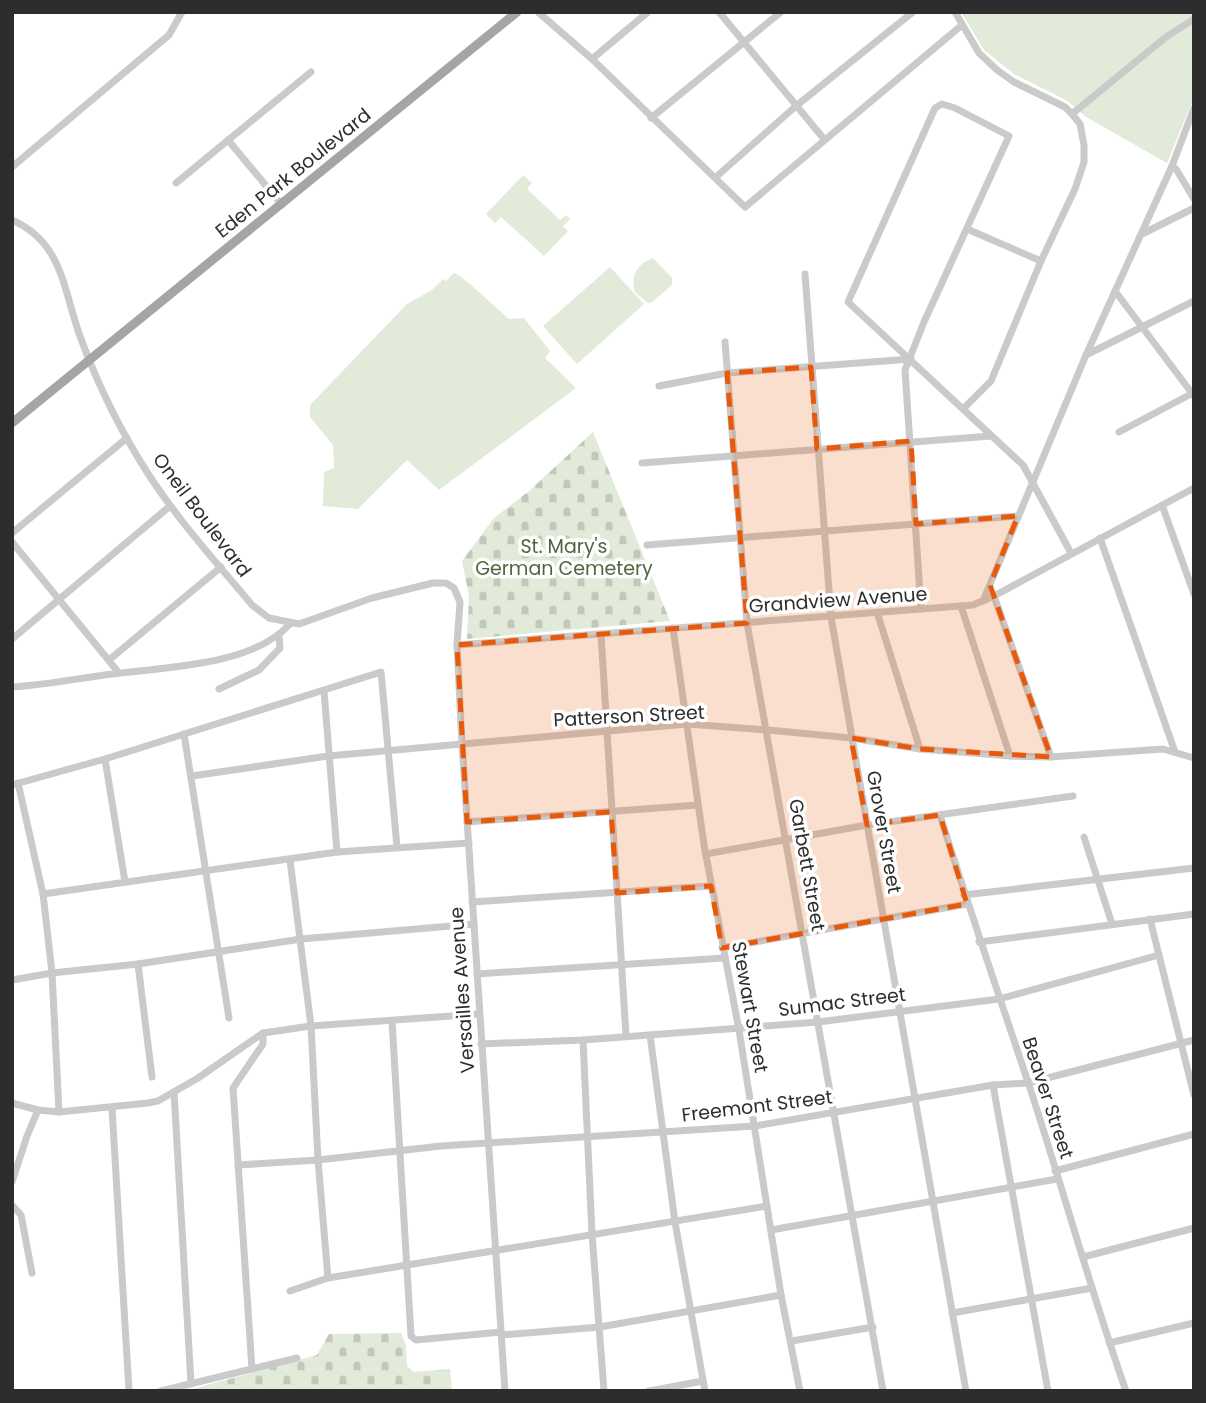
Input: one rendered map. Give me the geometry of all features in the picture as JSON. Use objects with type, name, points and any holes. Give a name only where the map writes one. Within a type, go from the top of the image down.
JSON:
[{"type":"main road","name":"Eden Park Boulevard","points":[[12,424],[517,12]]},
{"type":"street","points":[[12,167],[169,35],[181,12]]},
{"type":"street","points":[[538,12],[593,60],[745,207],[962,25]]},
{"type":"street","points":[[593,60],[648,12]]},
{"type":"street","points":[[719,12],[824,139]]},
{"type":"street","points":[[651,118],[781,12]]},
{"type":"street","points":[[716,177],[796,106],[913,12]]},
{"type":"street","points":[[955,12],[979,53],[997,70],[1014,82],[1065,107],[1072,114],[1080,124],[1084,162],[1075,189],[1041,261],[991,382],[964,408]]},
{"type":"street","points":[[1072,114],[1166,37],[1194,19]]},
{"type":"street","points":[[176,183],[311,72]]},
{"type":"street","points":[[921,609],[905,370],[911,359],[924,322],[1009,136],[942,104],[935,108],[848,302],[911,359],[964,408],[1023,465],[1071,553]]},
{"type":"street","points":[[983,601],[1086,355],[1143,233],[1193,112]]},
{"type":"street","points":[[228,140],[282,205]]},
{"type":"street","points":[[1172,166],[1194,199]]},
{"type":"street","points":[[1143,233],[1194,208]]},
{"type":"street","name":"Oneil Boulevard","points":[[12,220],[39,235],[49,249],[58,266],[81,339],[127,439],[170,506],[252,606],[269,618],[290,624]]},
{"type":"street","points":[[967,229],[1041,261]]},
{"type":"street","name":"Grover Street","points":[[806,274],[831,617],[966,1391]]},
{"type":"street","points":[[1115,291],[1193,395],[1119,432]]},
{"type":"street","points":[[1086,355],[1194,301]]},
{"type":"street","name":"Garbett Street","points":[[725,342],[747,623],[883,1391]]},
{"type":"street","points":[[659,386],[727,373],[911,359]]},
{"type":"street","points":[[642,463],[991,436]]},
{"type":"street","points":[[12,533],[127,439]]},
{"type":"street","name":"Grandview Avenue","points":[[457,645],[961,606],[994,596],[1194,488]]},
{"type":"street","points":[[1162,505],[1194,594]]},
{"type":"street","points":[[12,639],[170,506]]},
{"type":"street","points":[[647,545],[1018,516]]},
{"type":"street","points":[[1100,538],[1175,752]]},
{"type":"street","points":[[12,542],[119,673]]},
{"type":"street","points":[[109,660],[221,567]]},
{"type":"street","name":"Versailles Avenue","points":[[290,624],[312,621],[372,598],[433,583],[446,583],[454,588],[460,602],[457,645],[462,744],[505,1391]]},
{"type":"street","points":[[994,596],[1051,757]]},
{"type":"street","points":[[961,606],[1010,756]]},
{"type":"street","points":[[877,612],[920,749]]},
{"type":"street","points":[[12,687],[208,663],[268,642],[290,624]]},
{"type":"street","name":"Stewart Street","points":[[673,628],[711,886],[739,1030],[781,1295],[800,1391]]},
{"type":"street","points":[[601,634],[626,1036]]},
{"type":"street","points":[[219,689],[259,670],[280,648],[279,635]]},
{"type":"street","points":[[59,1112],[52,973],[43,894],[15,784],[104,759],[381,672],[397,847]]},
{"type":"street","points":[[324,691],[337,852]]},
{"type":"street","name":"Patterson Street","points":[[192,776],[328,756],[687,724],[851,738],[920,749],[1010,756],[1051,757],[1163,749],[1194,758]]},
{"type":"street","points":[[184,734],[229,1018]]},
{"type":"street","points":[[104,759],[125,882]]},
{"type":"street","points":[[706,854],[867,825],[1073,796]]},
{"type":"street","points":[[467,822],[698,805]]},
{"type":"street","name":"Beaver Street","points":[[940,815],[979,942],[1028,1083],[1123,1390]]},
{"type":"street","points":[[1084,837],[1112,924]]},
{"type":"street","points":[[43,894],[337,852],[468,843]]},
{"type":"street","points":[[290,860],[311,1026],[328,1278]]},
{"type":"street","points":[[964,895],[1194,868]]},
{"type":"street","points":[[472,902],[711,886]]},
{"type":"street","points":[[722,948],[967,904]]},
{"type":"street","points":[[979,942],[1194,914]]},
{"type":"street","points":[[1150,919],[1194,1095]]},
{"type":"street","points":[[12,980],[301,939],[474,924]]},
{"type":"street","name":"Sumac Street","points":[[481,1044],[583,1040],[818,1023],[899,1010],[999,999],[1159,955]]},
{"type":"street","points":[[477,974],[724,958]]},
{"type":"street","points":[[138,964],[152,1077]]},
{"type":"street","points":[[12,1103],[59,1112],[158,1101],[198,1078],[263,1033],[311,1026],[479,1014]]},
{"type":"street","points":[[391,1021],[411,1336],[416,1340],[600,1327],[781,1295]]},
{"type":"street","points":[[252,1369],[233,1088],[263,1044],[263,1033]]},
{"type":"street","points":[[650,1035],[674,1222],[705,1391]]},
{"type":"street","points":[[583,1040],[586,1137],[604,1391]]},
{"type":"street","name":"Freemont Street","points":[[238,1165],[488,1143],[754,1126],[993,1085],[1028,1083],[1194,1040]]},
{"type":"street","points":[[993,1085],[1048,1391]]},
{"type":"street","points":[[174,1092],[191,1384]]},
{"type":"street","points":[[112,1108],[129,1391]]},
{"type":"street","points":[[12,1182],[38,1110]]},
{"type":"street","points":[[771,1230],[1012,1187],[1194,1134]]},
{"type":"street","points":[[12,1205],[21,1215],[32,1273]]},
{"type":"street","points":[[290,1291],[328,1278],[767,1206]]},
{"type":"street","points":[[1083,1256],[1194,1228]]},
{"type":"street","points":[[952,1314],[1093,1288]]},
{"type":"street","points":[[1109,1343],[1194,1323]]},
{"type":"street","points":[[792,1341],[873,1327]]},
{"type":"street","points":[[161,1391],[296,1358]]},
{"type":"street","points":[[649,1391],[703,1381]]},
{"type":"highlighted area","points":[[811,367],[817,449],[911,441],[916,524],[1018,516],[990,585],[1051,757],[920,749],[851,738],[867,825],[940,815],[967,904],[722,948],[711,886],[617,893],[611,812],[467,822],[457,645],[747,623],[727,373]]},
{"type":"green space","points":[[961,12],[1194,12],[1194,97],[1167,163],[1086,117],[1066,100],[1014,74],[984,50]]},
{"type":"green space","points":[[523,175],[532,183],[527,189],[560,220],[566,215],[570,219],[563,226],[568,231],[544,256],[501,217],[495,223],[486,214]]},
{"type":"green space","points":[[653,258],[672,278],[672,285],[648,303],[635,292],[633,281],[639,267]]},
{"type":"green space","points":[[610,267],[644,304],[577,364],[543,326]]},
{"type":"green space","points":[[454,273],[509,319],[524,318],[550,351],[545,358],[576,388],[439,490],[407,460],[358,509],[323,506],[324,472],[334,468],[333,445],[310,417],[310,405],[407,304],[432,290],[443,279],[446,281]]},
{"type":"green space","name":"St. Mary's German Cemetery","points":[[593,432],[670,621],[467,639],[469,596],[462,561],[494,518],[529,491]]},
{"type":"green space","points":[[401,1333],[406,1345],[407,1366],[413,1372],[450,1369],[452,1391],[185,1391],[317,1355],[329,1334]]}]
